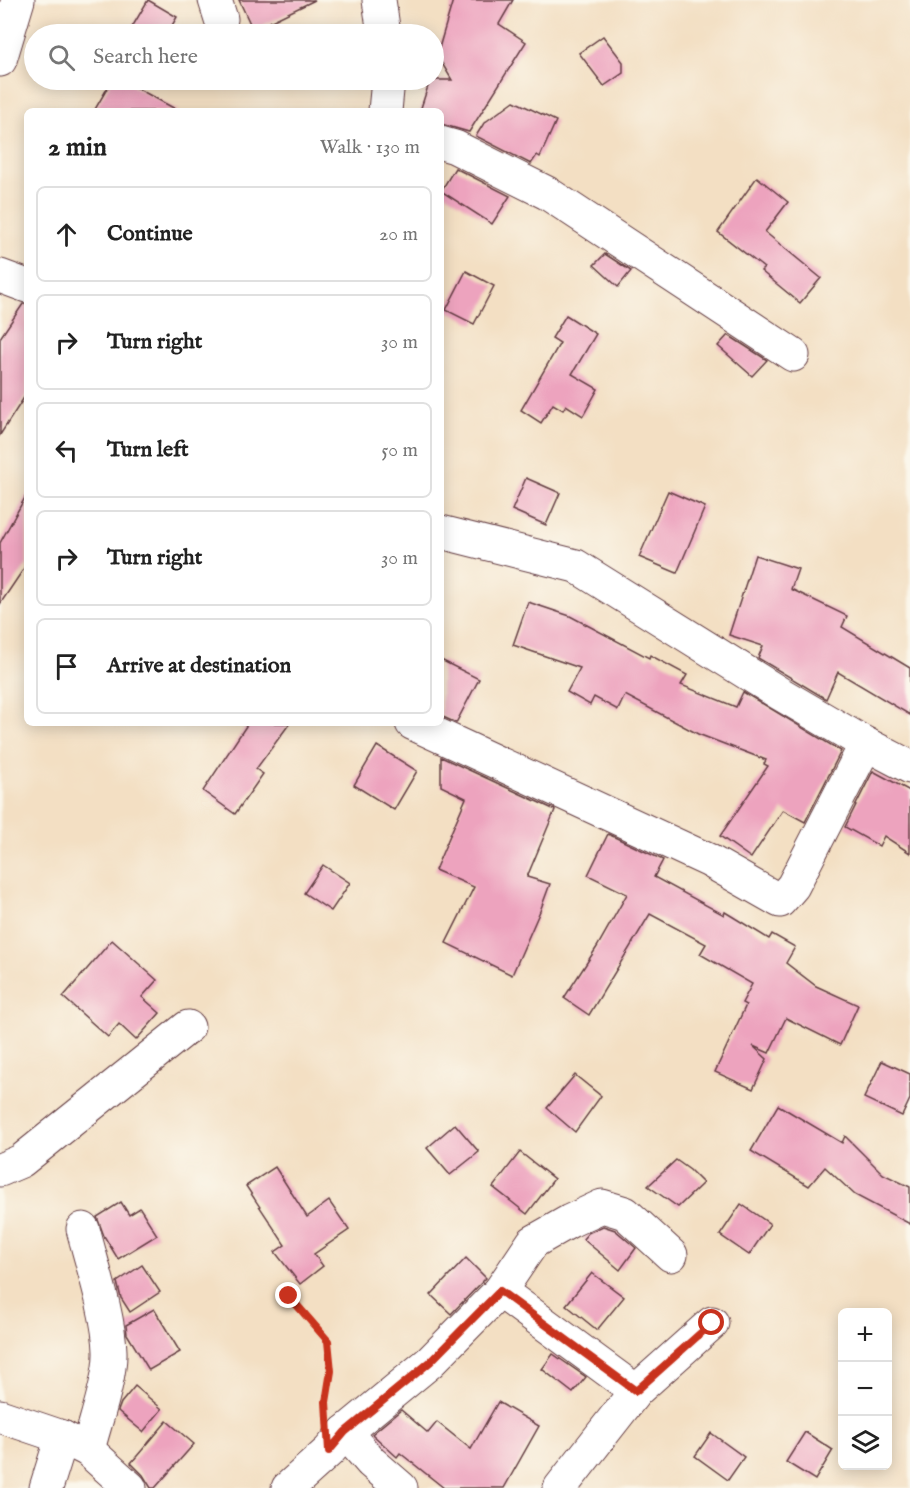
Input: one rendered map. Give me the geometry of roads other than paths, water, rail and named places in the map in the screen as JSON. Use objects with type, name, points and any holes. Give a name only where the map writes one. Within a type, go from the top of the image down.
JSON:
[{"type":"street","points":[[0,60],[18,0]]},
{"type":"street","points":[[379,0],[383,24]]},
{"type":"street","points":[[385,108],[387,90]]},
{"type":"street","points":[[444,144],[455,147],[548,193],[793,355]]},
{"type":"street","points":[[0,276],[24,285]]},
{"type":"street","points":[[444,533],[576,566],[779,693],[910,767]]},
{"type":"street","points":[[418,726],[708,860],[780,901],[793,886],[866,744]]},
{"type":"street","points":[[0,1170],[21,1161],[188,1027]]},
{"type":"street","points":[[288,1488],[337,1441],[430,1362],[500,1291],[534,1242],[602,1206],[625,1213],[671,1255]]},
{"type":"street","points":[[46,1488],[75,1444],[104,1390],[110,1352],[107,1326],[83,1229]]},
{"type":"street","points":[[500,1291],[636,1391]]},
{"type":"street","points":[[560,1488],[636,1391],[712,1323]]},
{"type":"street","points":[[0,1416],[75,1444],[130,1488]]},
{"type":"street","points":[[337,1441],[371,1462],[401,1488]]}]
